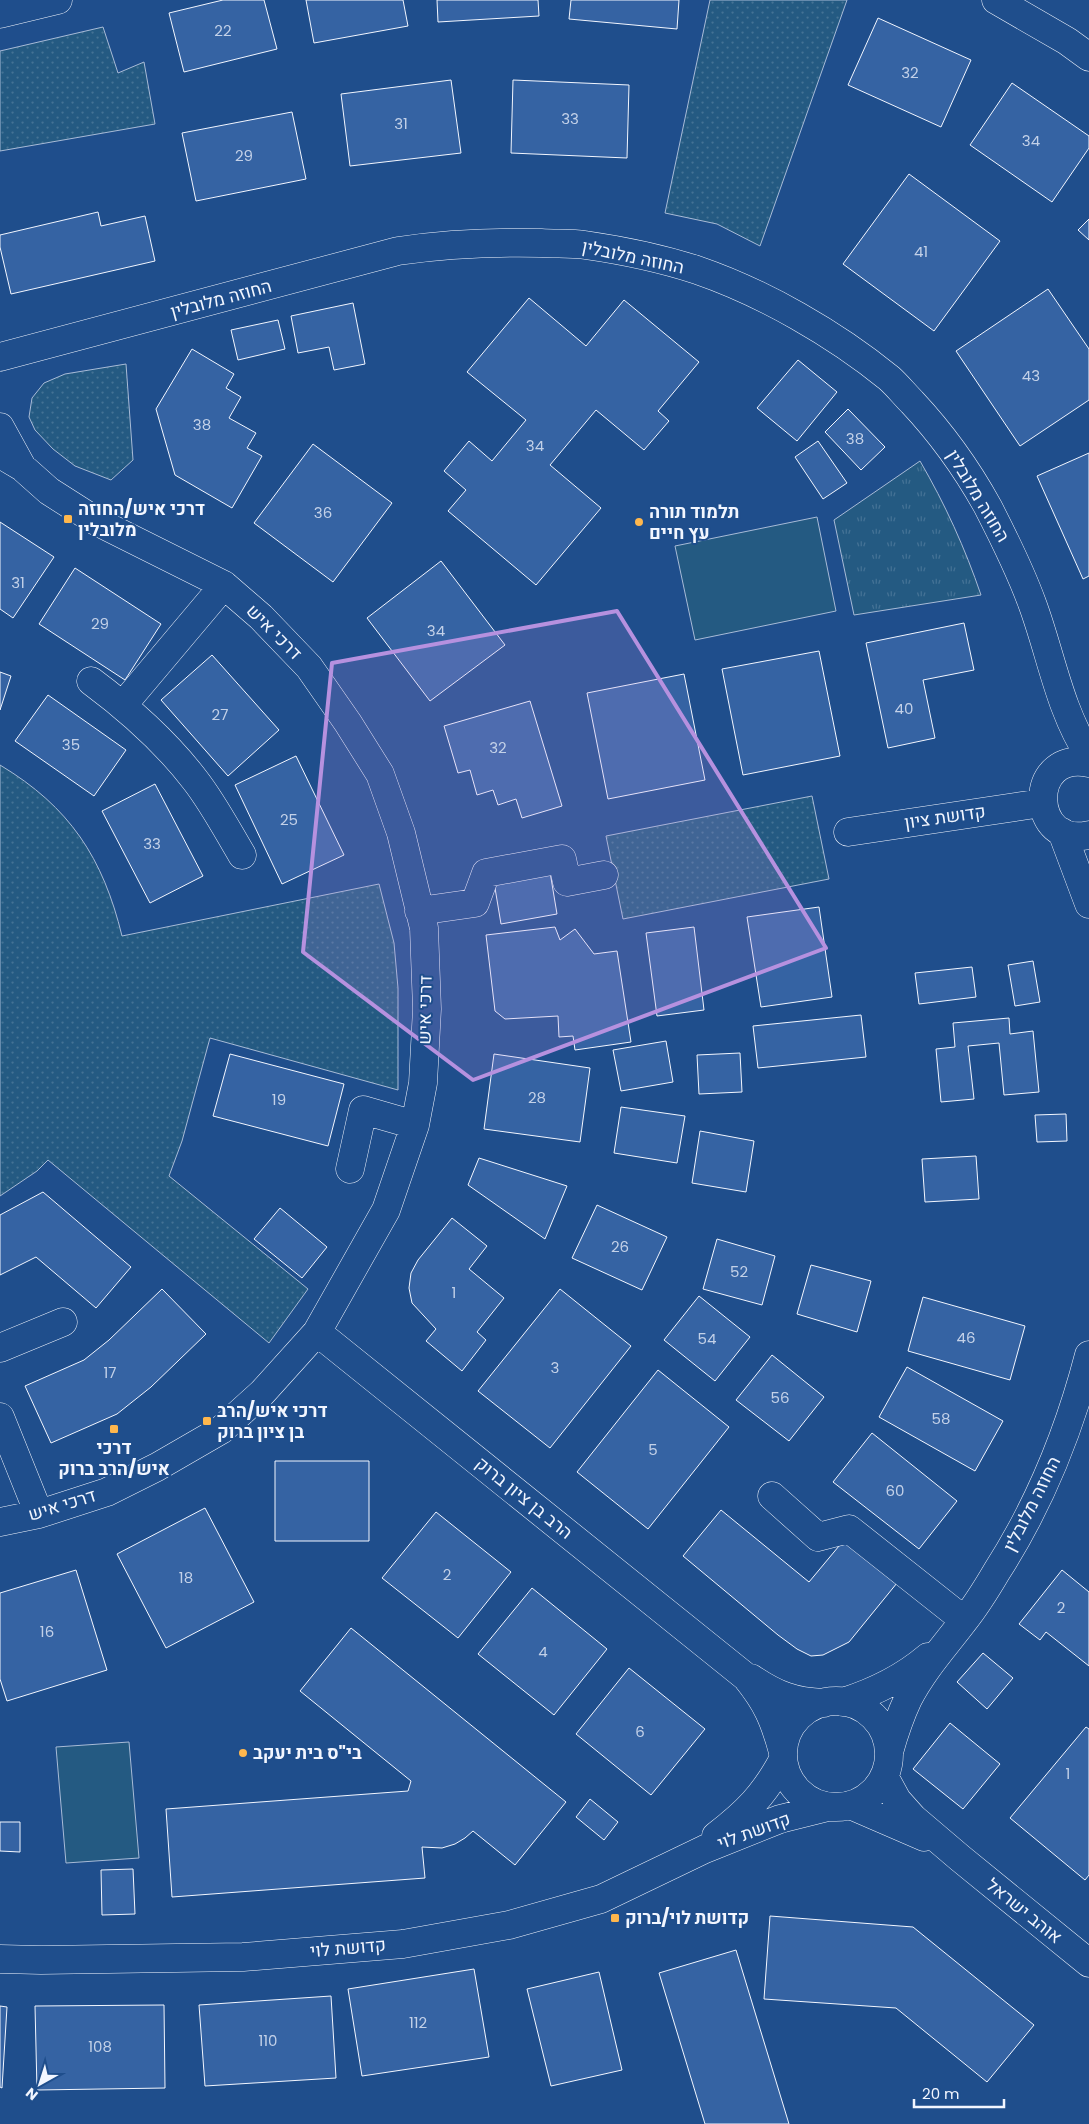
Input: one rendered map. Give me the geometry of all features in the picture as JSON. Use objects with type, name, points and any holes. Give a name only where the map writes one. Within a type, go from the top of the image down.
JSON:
[{"type":"street","points":[[0,14],[58,0]]},
{"type":"street","points":[[996,0],[1089,57]]},
{"type":"street","name":"החוזה מלובלין","points":[[0,357],[398,251],[439,245],[508,242],[583,244],[697,270],[756,294],[846,347],[890,379],[960,459],[987,505],[1012,554],[1032,602],[1058,693],[1089,755]]},
{"type":"street","name":"דרכי איש","points":[[0,427],[11,460],[49,492],[96,521],[224,585],[262,616],[309,667],[348,722],[380,774],[402,833],[424,928],[427,1010],[423,1083],[415,1125],[386,1210],[317,1332],[262,1393],[221,1430],[157,1467],[107,1492],[38,1514],[0,1522]]},
{"type":"street","points":[[123,705],[224,585]]},
{"type":"street","points":[[92,681],[123,705],[160,740],[195,780],[242,855]]},
{"type":"street","name":"החוזה מלובלין","points":[[1056,770],[1060,735],[1058,693]]},
{"type":"street","points":[[1089,763],[1066,764],[1056,770],[1045,785],[1042,803],[1049,820],[1062,832],[1089,904]]},
{"type":"street","name":"קדושת ציון","points":[[848,832],[1042,803]]},
{"type":"street","points":[[1062,832],[1079,836],[1089,835]]},
{"type":"street","points":[[419,910],[475,904],[486,873],[562,859],[567,882],[604,875]]},
{"type":"street","points":[[350,1169],[363,1110],[415,1125]]},
{"type":"street","points":[[0,1348],[63,1322]]},
{"type":"street","name":"הרב בן ציון ברוק","points":[[317,1332],[746,1677],[762,1698],[774,1720],[783,1756]]},
{"type":"street","name":"החוזה מלובלין","points":[[886,1764],[897,1725],[908,1699],[926,1670],[956,1630],[1011,1549],[1044,1486],[1066,1430],[1089,1355]]},
{"type":"street","points":[[0,1417],[38,1514]]},
{"type":"street","points":[[772,1496],[818,1537],[849,1529],[956,1630]]},
{"type":"street","name":"החוזה מלובלין","points":[[833,1702],[870,1693],[912,1671],[956,1630]]},
{"type":"street","name":"הרב בן ציון ברוק","points":[[731,1664],[765,1688],[786,1698],[803,1702],[833,1702]]},
{"type":"street","points":[[833,1702],[857,1706],[869,1714],[880,1724],[886,1738],[886,1764],[876,1789],[864,1799],[839,1806],[815,1803],[803,1796],[793,1786],[786,1774],[783,1756],[786,1735],[795,1720],[808,1709],[833,1702]]},
{"type":"street","name":"קדושת לוי","points":[[682,1860],[716,1837],[756,1802],[783,1756]]},
{"type":"street","name":"אוהב ישראל","points":[[886,1764],[897,1800],[913,1818],[1089,1963]]},
{"type":"street","name":"אוהב ישראל","points":[[839,1806],[905,1827],[960,1858]]},
{"type":"street","name":"קדושת לוי","points":[[0,1959],[243,1957],[403,1944],[509,1925],[594,1901],[634,1885],[682,1860],[780,1819],[839,1806]]},
{"type":"highlighted area","points":[[617,611],[826,948],[473,1080],[303,952],[332,663]]},
{"type":"green space","points":[[710,0],[847,0],[760,246],[717,224],[665,213]]},
{"type":"green space","points":[[103,27],[118,73],[144,62],[155,124],[0,151],[0,51]]},
{"type":"green space","points":[[126,364],[133,460],[111,480],[75,466],[53,449],[35,430],[29,417],[32,398],[44,383],[65,374]]},
{"type":"green space","points":[[920,461],[954,526],[981,595],[854,615],[834,520]]},
{"type":"green space","points":[[817,517],[836,611],[695,640],[675,546]]},
{"type":"green space","points":[[0,765],[25,781],[46,798],[80,837],[94,859],[105,882],[122,936],[379,884],[394,943],[398,988],[398,1090],[210,1038],[182,1141],[169,1176],[308,1289],[269,1343],[48,1160],[37,1171],[0,1196]]},
{"type":"green space","points":[[812,796],[829,879],[623,919],[606,836]]},
{"type":"green space","points":[[129,1742],[139,1858],[66,1863],[56,1747]]},
{"type":"building","points":[[223,0],[264,0],[277,49],[184,72],[169,13]]},
{"type":"building","points":[[306,0],[403,0],[408,26],[314,43]]},
{"type":"building","points":[[437,0],[538,0],[539,16],[438,22]]},
{"type":"building","points":[[571,0],[679,0],[677,29],[569,19]]},
{"type":"building","points":[[878,18],[971,60],[941,127],[848,85]]},
{"type":"building","points":[[451,80],[461,153],[350,166],[341,94]]},
{"type":"building","points":[[513,80],[629,85],[627,158],[511,153]]},
{"type":"building","points":[[1012,83],[1089,136],[1089,148],[1052,202],[970,145]]},
{"type":"building","points":[[292,112],[306,179],[196,201],[182,133]]},
{"type":"building","points":[[909,174],[1000,241],[934,331],[843,264]]},
{"type":"building","points":[[98,212],[101,226],[145,216],[155,261],[11,294],[0,247],[0,235]]},
{"type":"building","points":[[1089,219],[1089,240],[1078,230]]},
{"type":"building","points":[[1048,289],[1089,349],[1089,400],[1020,446],[956,351]]},
{"type":"building","points":[[529,298],[586,346],[624,300],[699,362],[658,411],[669,421],[644,450],[596,410],[550,465],[601,508],[536,585],[448,511],[466,490],[444,471],[469,441],[492,461],[526,420],[467,372]]},
{"type":"building","points":[[353,303],[365,364],[334,370],[329,347],[298,353],[291,316]]},
{"type":"building","points":[[278,320],[285,349],[238,360],[231,330]]},
{"type":"building","points":[[192,349],[234,374],[226,388],[241,397],[229,418],[256,433],[247,448],[262,456],[232,508],[175,475],[156,409]]},
{"type":"building","points":[[798,360],[837,392],[797,441],[757,408]]},
{"type":"building","points":[[848,409],[885,447],[861,470],[825,432]]},
{"type":"building","points":[[818,441],[847,483],[823,499],[795,457]]},
{"type":"building","points":[[313,444],[392,503],[333,582],[254,523]]},
{"type":"building","points":[[1089,453],[1089,576],[1083,579],[1037,476]]},
{"type":"building","points":[[0,522],[54,557],[13,618],[0,609]]},
{"type":"building","points":[[441,561],[505,645],[430,701],[367,618]]},
{"type":"building","points":[[75,568],[161,624],[125,680],[39,624]]},
{"type":"building","points":[[964,623],[974,670],[923,680],[935,738],[888,748],[866,643]]},
{"type":"building","points":[[819,651],[840,756],[743,775],[722,669]]},
{"type":"building","points":[[212,655],[279,730],[228,776],[161,700]]},
{"type":"building","points":[[0,672],[11,676],[0,710]]},
{"type":"building","points":[[684,674],[705,780],[608,799],[587,693]]},
{"type":"building","points":[[48,695],[126,750],[94,796],[15,741]]},
{"type":"building","points":[[530,701],[562,806],[522,818],[516,799],[498,805],[493,790],[477,795],[470,770],[458,773],[444,726]]},
{"type":"building","points":[[296,756],[344,855],[282,884],[235,785]]},
{"type":"building","points":[[155,784],[203,876],[150,903],[102,811]]},
{"type":"building","points":[[550,872],[557,914],[501,924],[494,882]]},
{"type":"building","points":[[819,907],[832,997],[761,1007],[747,917]]},
{"type":"building","points":[[555,927],[560,940],[575,929],[594,954],[617,951],[631,1042],[575,1050],[573,1036],[559,1037],[558,1016],[505,1019],[495,1011],[486,935]]},
{"type":"building","points":[[694,927],[704,1010],[657,1016],[646,933]]},
{"type":"building","points":[[1033,961],[1040,1002],[1015,1006],[1008,965]]},
{"type":"building","points":[[972,967],[976,997],[919,1004],[915,973]]},
{"type":"building","points":[[861,1015],[866,1057],[758,1068],[753,1026]]},
{"type":"building","points":[[1009,1018],[1010,1034],[1033,1031],[1039,1092],[1004,1095],[999,1043],[968,1046],[974,1099],[941,1102],[936,1049],[955,1047],[953,1023]]},
{"type":"building","points":[[666,1041],[673,1082],[621,1091],[613,1050]]},
{"type":"building","points":[[740,1053],[742,1092],[699,1094],[697,1055]]},
{"type":"building","points":[[230,1054],[344,1084],[328,1146],[213,1116]]},
{"type":"building","points":[[494,1054],[590,1068],[580,1142],[484,1129]]},
{"type":"building","points":[[621,1107],[685,1116],[677,1163],[614,1153]]},
{"type":"building","points":[[1066,1114],[1067,1141],[1037,1142],[1035,1115]]},
{"type":"building","points":[[700,1131],[754,1141],[746,1192],[692,1183]]},
{"type":"building","points":[[976,1156],[979,1199],[925,1202],[922,1159]]},
{"type":"building","points":[[479,1158],[567,1186],[545,1239],[468,1185]]},
{"type":"building","points":[[43,1192],[131,1267],[96,1308],[36,1257],[0,1275],[0,1215]]},
{"type":"building","points":[[597,1205],[667,1237],[642,1290],[572,1258]]},
{"type":"building","points":[[280,1208],[327,1247],[302,1278],[254,1239]]},
{"type":"building","points":[[452,1218],[487,1246],[469,1269],[504,1298],[477,1332],[486,1340],[462,1371],[426,1341],[436,1329],[412,1303],[409,1288],[411,1273],[418,1260]]},
{"type":"building","points":[[717,1239],[775,1256],[762,1305],[703,1289]]},
{"type":"building","points":[[811,1265],[871,1281],[857,1332],[797,1314]]},
{"type":"building","points":[[162,1289],[206,1334],[151,1387],[117,1414],[51,1443],[25,1386],[84,1360],[109,1340]]},
{"type":"building","points":[[560,1289],[631,1346],[550,1448],[478,1391]]},
{"type":"building","points":[[699,1296],[750,1337],[715,1381],[664,1340]]},
{"type":"building","points":[[923,1297],[1025,1326],[1010,1380],[908,1351]]},
{"type":"building","points":[[772,1355],[824,1397],[789,1441],[736,1400]]},
{"type":"building","points":[[907,1367],[1003,1421],[975,1471],[879,1417]]},
{"type":"building","points":[[658,1370],[729,1427],[648,1529],[577,1472]]},
{"type":"building","points":[[872,1433],[957,1501],[919,1549],[833,1482]]},
{"type":"building","points":[[275,1461],[369,1461],[369,1541],[275,1541]]},
{"type":"building","points":[[205,1508],[254,1602],[166,1648],[117,1554]]},
{"type":"building","points":[[721,1510],[809,1582],[844,1540],[897,1583],[849,1642],[823,1655],[811,1656],[797,1649],[778,1635],[683,1556]]},
{"type":"building","points":[[436,1512],[511,1572],[458,1638],[382,1578]]},
{"type":"building","points":[[76,1570],[107,1670],[7,1701],[0,1679],[0,1593]]},
{"type":"building","points":[[1062,1570],[1089,1592],[1089,1666],[1046,1632],[1040,1640],[1019,1624]]},
{"type":"building","points":[[532,1588],[607,1649],[554,1715],[478,1654]]},
{"type":"building","points":[[351,1628],[566,1802],[515,1865],[473,1831],[455,1844],[442,1848],[422,1847],[425,1878],[172,1897],[166,1809],[408,1791],[411,1781],[300,1691]]},
{"type":"building","points":[[983,1653],[1013,1678],[987,1709],[957,1682]]},
{"type":"building","points":[[629,1668],[705,1729],[651,1795],[576,1734]]},
{"type":"building","points":[[950,1723],[1000,1764],[963,1809],[913,1769]]},
{"type":"building","points":[[1086,1727],[1089,1729],[1089,1875],[1085,1880],[1010,1818]]},
{"type":"building","points":[[590,1799],[618,1822],[604,1840],[576,1817]]},
{"type":"building","points":[[0,1822],[20,1822],[20,1852],[0,1851]]},
{"type":"building","points":[[133,1869],[135,1914],[102,1915],[101,1870]]},
{"type":"building","points":[[770,1916],[913,1927],[1034,2025],[987,2082],[896,2008],[764,1999]]},
{"type":"building","points":[[736,1950],[789,2124],[705,2124],[659,1973]]},
{"type":"building","points":[[474,1969],[489,2057],[362,2076],[348,1989]]},
{"type":"building","points":[[599,1972],[622,2070],[551,2086],[527,1989]]},
{"type":"building","points":[[331,1996],[336,2078],[205,2086],[199,2005]]},
{"type":"building","points":[[164,2005],[165,2088],[37,2090],[35,2006]]},
{"type":"building","points":[[0,2006],[7,2007],[2,2088],[0,2087]]},
{"type":"place","name":"דרכי איש/החוזה מלובלין","points":[[68,519]]},
{"type":"place","name":"תלמוד תורה עץ חיים","points":[[639,522]]},
{"type":"place","name":"דרכי איש/הרב בן ציון ברוק","points":[[207,1421]]},
{"type":"place","name":"דרכי איש/הרב ברוק","points":[[114,1429]]},
{"type":"place","name":"בי\"ס בית יעקב","points":[[243,1753]]},
{"type":"place","name":"קדושת לוי/ברוק","points":[[615,1918]]}]
